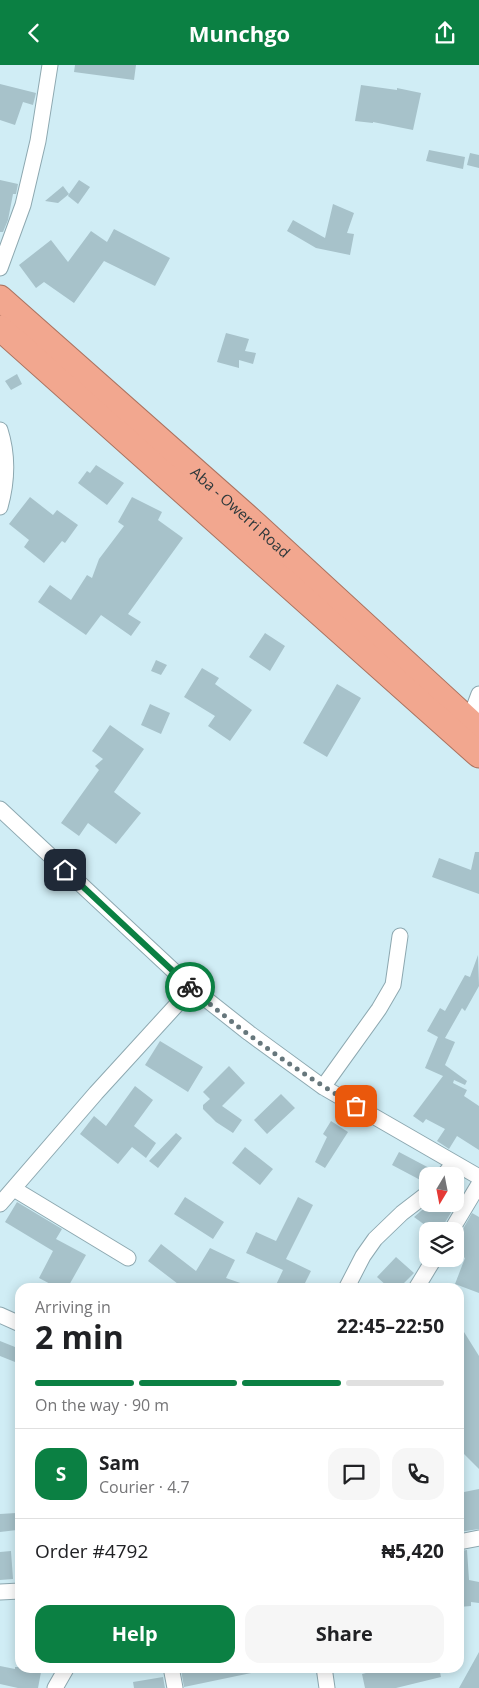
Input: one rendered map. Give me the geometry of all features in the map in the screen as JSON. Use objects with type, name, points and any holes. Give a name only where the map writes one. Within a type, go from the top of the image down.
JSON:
[{"type":"highway","name":"Aba - Owerri Road","points":[[0,298],[255,524],[474,725]]},
{"type":"highway","name":"Aba - Owerri Road","points":[[0,328],[479,755]]},
{"type":"street","points":[[0,268],[23,205],[38,141],[50,65]]},
{"type":"street","points":[[0,430],[5,445],[6,469],[0,507]]},
{"type":"street","points":[[474,725],[479,694]]},
{"type":"street","points":[[0,809],[192,988],[248,1033],[323,1087],[479,1177]]},
{"type":"street","points":[[323,1087],[379,1009],[393,985],[400,936]]},
{"type":"street","points":[[0,1204],[96,1093],[192,988]]},
{"type":"street","points":[[450,1167],[454,1163]]},
{"type":"street","points":[[456,1222],[479,1184]]},
{"type":"street","points":[[14,1189],[128,1258]]},
{"type":"street","points":[[350,1283],[363,1256],[375,1239],[402,1213],[419,1200]]},
{"type":"street","points":[[419,1283],[429,1267]]},
{"type":"street","points":[[0,1315],[15,1322]]},
{"type":"street","points":[[464,1541],[479,1538]]},
{"type":"street","points":[[0,1591],[15,1591]]},
{"type":"street","points":[[55,1688],[64,1673]]},
{"type":"street","points":[[172,1673],[175,1688]]},
{"type":"street","points":[[325,1673],[327,1688]]},
{"type":"building","points":[[75,65],[136,65],[134,80],[74,72]]},
{"type":"building","points":[[0,84],[36,93],[33,105],[23,102],[15,125],[0,120]]},
{"type":"building","points":[[361,85],[397,90],[397,88],[421,93],[413,130],[373,122],[355,121]]},
{"type":"building","points":[[429,150],[465,157],[463,169],[426,161]]},
{"type":"building","points":[[470,153],[479,155],[479,168],[467,165]]},
{"type":"building","points":[[0,180],[18,184],[16,194],[13,194],[8,220],[3,232],[0,232]]},
{"type":"building","points":[[79,180],[90,187],[78,204],[68,196]]},
{"type":"building","points":[[63,186],[69,194],[58,203],[45,201]]},
{"type":"building","points":[[333,204],[354,213],[347,233],[354,234],[350,255],[316,248],[287,231],[293,220],[325,238]]},
{"type":"building","points":[[114,229],[170,258],[155,286],[104,261],[74,303],[44,282],[36,288],[19,265],[51,240],[68,262],[91,231],[107,242]]},
{"type":"building","points":[[226,333],[249,339],[245,351],[256,353],[253,364],[239,360],[239,368],[217,362]]},
{"type":"building","points":[[17,374],[22,384],[11,390],[5,381]]},
{"type":"building","points":[[96,465],[124,483],[107,505],[78,483],[87,471],[90,473]]},
{"type":"building","points":[[30,497],[53,515],[57,510],[78,525],[65,543],[62,541],[44,563],[24,547],[29,540],[9,524]]},
{"type":"building","points":[[132,497],[162,512],[158,520],[183,538],[128,614],[141,622],[131,636],[101,615],[86,635],[38,602],[50,585],[71,600],[87,575],[92,578],[99,559],[124,526],[118,522]]},
{"type":"building","points":[[265,633],[285,646],[270,671],[249,657]]},
{"type":"building","points":[[156,660],[167,665],[161,675],[151,671]]},
{"type":"building","points":[[202,668],[219,678],[215,684],[252,710],[230,741],[208,726],[215,716],[184,697]]},
{"type":"building","points":[[337,684],[361,698],[327,757],[303,743]]},
{"type":"building","points":[[150,704],[170,713],[161,734],[141,725]]},
{"type":"building","points":[[110,725],[144,749],[114,792],[141,813],[116,844],[88,823],[79,836],[61,823],[99,770],[95,766],[103,759],[92,751]]},
{"type":"building","points":[[475,852],[479,852],[479,894],[432,877],[439,858],[471,870]]},
{"type":"building","points":[[478,955],[479,986],[465,1011],[462,1008],[445,1038],[455,1042],[445,1065],[467,1081],[465,1085],[454,1080],[453,1083],[467,1090],[464,1096],[479,1106],[479,1150],[457,1136],[449,1149],[437,1141],[445,1129],[426,1119],[423,1123],[413,1116],[443,1076],[425,1068],[438,1037],[427,1031],[440,1008],[445,1011],[465,975],[470,977]]},
{"type":"building","points":[[160,1041],[203,1067],[188,1092],[145,1065]]},
{"type":"building","points":[[229,1066],[245,1083],[222,1106],[242,1120],[233,1133],[216,1122],[203,1109],[203,1105],[210,1099],[203,1092]]},
{"type":"building","points":[[135,1086],[153,1100],[134,1126],[156,1143],[146,1158],[132,1147],[118,1164],[80,1134],[94,1116],[106,1126]]},
{"type":"building","points":[[281,1094],[295,1108],[267,1134],[254,1120]]},
{"type":"building","points":[[331,1121],[348,1132],[325,1168],[315,1162],[327,1137],[323,1134]]},
{"type":"building","points":[[176,1133],[182,1138],[158,1168],[149,1161]]},
{"type":"building","points":[[245,1147],[273,1169],[260,1185],[232,1163]]},
{"type":"building","points":[[399,1152],[427,1167],[419,1167],[419,1179],[392,1165]]},
{"type":"building","points":[[185,1197],[224,1222],[213,1239],[174,1214]]},
{"type":"building","points":[[298,1197],[313,1205],[286,1259],[311,1271],[305,1283],[277,1283],[283,1270],[246,1253],[256,1232],[276,1241]]},
{"type":"building","points":[[17,1202],[62,1229],[56,1239],[86,1255],[70,1283],[48,1283],[39,1278],[53,1251],[5,1222]]},
{"type":"building","points":[[419,1213],[451,1213],[445,1222],[421,1222],[414,1217]]},
{"type":"building","points":[[472,1213],[479,1217],[479,1293],[464,1287],[464,1283],[455,1283],[462,1267],[464,1267],[464,1227]]},
{"type":"building","points":[[161,1244],[196,1271],[210,1248],[235,1260],[226,1278],[240,1283],[177,1283],[148,1261]]},
{"type":"building","points":[[396,1257],[414,1273],[404,1283],[384,1283],[377,1277]]},
{"type":"building","points":[[464,1332],[479,1356],[479,1469],[464,1454]]},
{"type":"building","points":[[0,1341],[15,1347],[15,1362],[0,1356]]},
{"type":"building","points":[[479,1489],[479,1529],[464,1531],[464,1492]]},
{"type":"building","points":[[15,1513],[15,1530],[0,1532],[0,1514]]},
{"type":"building","points":[[464,1550],[467,1550],[469,1580],[479,1582],[479,1603],[471,1602],[471,1606],[464,1607]]},
{"type":"building","points":[[11,1551],[13,1579],[0,1580],[0,1552]]},
{"type":"building","points":[[479,1652],[479,1688],[459,1688]]},
{"type":"building","points":[[0,1666],[15,1669],[15,1673],[41,1673],[38,1688],[18,1688],[0,1684]]},
{"type":"building","points":[[182,1673],[251,1673],[184,1687]]},
{"type":"building","points":[[440,1673],[441,1677],[396,1688],[365,1688],[362,1674]]},
{"type":"building","points":[[163,1677],[165,1688],[134,1688],[133,1682]]},
{"type":"way so far","points":[[190,987],[263,1044],[323,1087],[356,1106]]},
{"type":"route","points":[[65,870],[190,987]]}]
